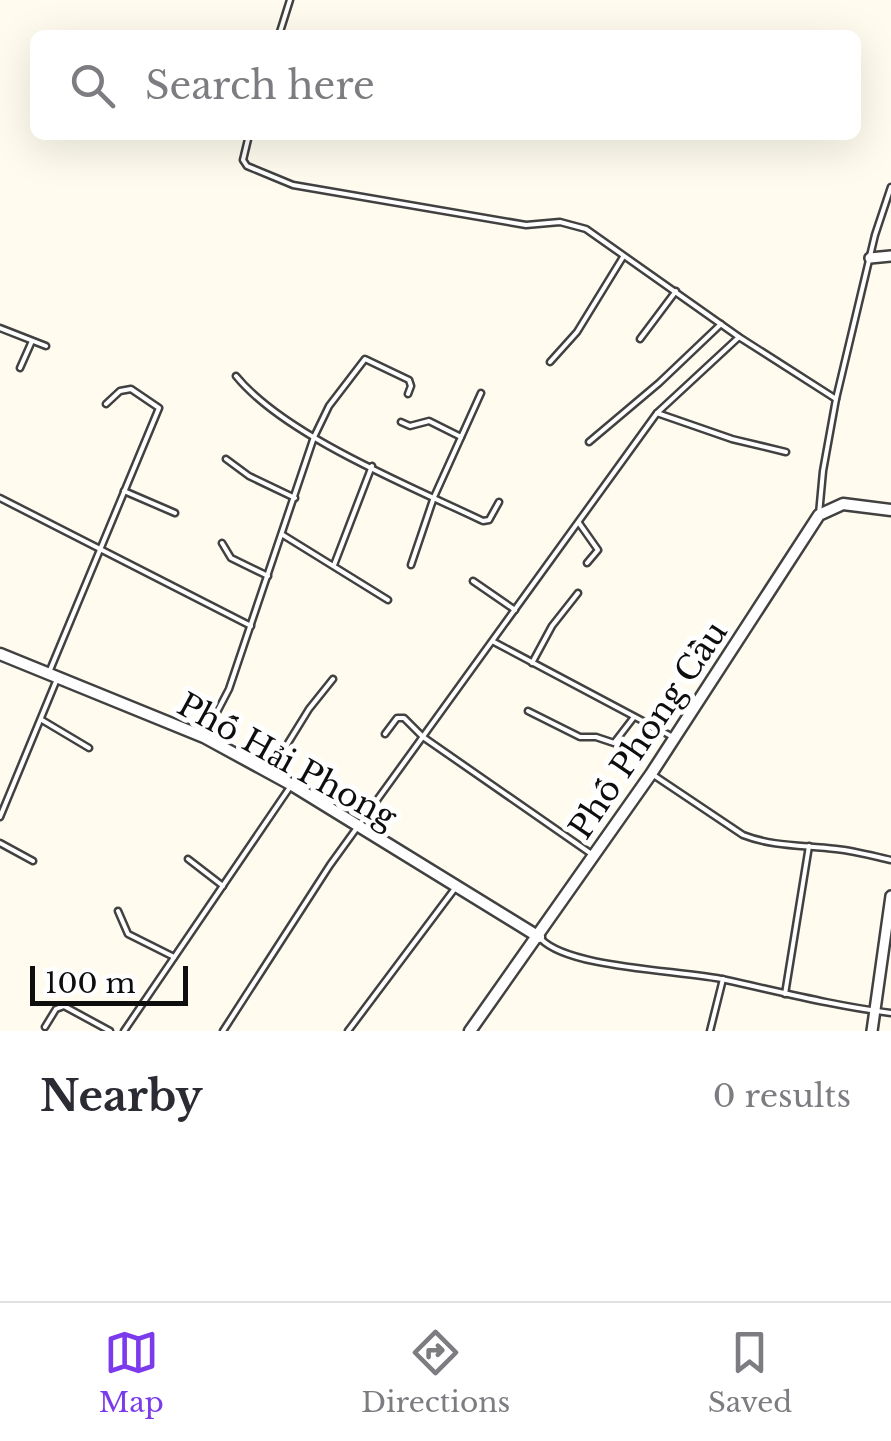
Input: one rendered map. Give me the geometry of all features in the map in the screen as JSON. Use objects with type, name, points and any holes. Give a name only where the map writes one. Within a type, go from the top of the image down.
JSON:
[{"type":"street","points":[[871,252],[891,256]]},
{"type":"street","points":[[819,514],[842,504],[891,510]]},
{"type":"street","name":"Phố Phong Cầu","points":[[470,1031],[651,774],[819,514]]},
{"type":"street","name":"Phố Hải Phong","points":[[0,654],[207,739],[292,785],[539,936]]},
{"type":"street","points":[[872,1031],[891,896]]},
{"type":"lane","points":[[281,30],[290,0]]},
{"type":"lane","points":[[248,140],[243,160],[247,166],[284,183],[526,225],[570,223],[586,229],[736,335],[836,399]]},
{"type":"lane","points":[[819,514],[836,399],[875,235],[891,187]]},
{"type":"lane","points":[[550,362],[577,332],[623,257]]},
{"type":"lane","points":[[640,339],[676,291]]},
{"type":"lane","points":[[589,442],[723,326]]},
{"type":"lane","points":[[0,328],[46,346]]},
{"type":"lane","points":[[224,1031],[283,935],[657,412],[736,335]]},
{"type":"lane","points":[[20,368],[32,340]]},
{"type":"lane","points":[[207,739],[229,689],[314,437],[329,406],[365,359],[408,380],[408,394]]},
{"type":"lane","points":[[236,376],[266,404],[314,437],[434,497],[486,521],[499,502]]},
{"type":"lane","points":[[0,817],[41,720],[52,676],[98,550],[158,408],[131,388],[120,390],[106,404]]},
{"type":"lane","points":[[411,565],[434,497],[481,393]]},
{"type":"lane","points":[[657,412],[732,439],[786,452]]},
{"type":"lane","points":[[401,422],[410,426],[429,421],[462,437]]},
{"type":"lane","points":[[226,459],[249,476],[295,498]]},
{"type":"lane","points":[[334,564],[372,466]]},
{"type":"lane","points":[[124,491],[175,513]]},
{"type":"lane","points":[[0,498],[251,626]]},
{"type":"lane","points":[[578,523],[598,550],[586,563]]},
{"type":"lane","points":[[283,535],[388,600]]},
{"type":"lane","points":[[222,543],[232,558],[268,576]]},
{"type":"lane","points":[[474,581],[515,610]]},
{"type":"lane","points":[[532,663],[552,626],[578,593]]},
{"type":"lane","points":[[493,642],[675,738]]},
{"type":"lane","points":[[270,773],[309,709],[333,679]]},
{"type":"lane","points":[[528,712],[580,737],[614,743],[634,717]]},
{"type":"lane","points":[[385,734],[397,718],[404,718],[423,738],[594,855]]},
{"type":"lane","points":[[41,720],[89,748]]},
{"type":"lane","points":[[651,774],[743,835],[780,846],[809,846],[891,860]]},
{"type":"lane","points":[[124,1031],[292,785]]},
{"type":"lane","points":[[0,843],[33,862]]},
{"type":"lane","points":[[785,994],[809,846]]},
{"type":"lane","points":[[188,859],[223,886]]},
{"type":"lane","points":[[348,1031],[456,887]]},
{"type":"lane","points":[[118,911],[128,934],[174,957]]},
{"type":"lane","points":[[539,936],[549,948],[576,957],[723,979],[891,1013]]},
{"type":"lane","points":[[710,1031],[723,979]]},
{"type":"lane","points":[[45,1027],[56,1009],[64,1006],[110,1031]]}]
